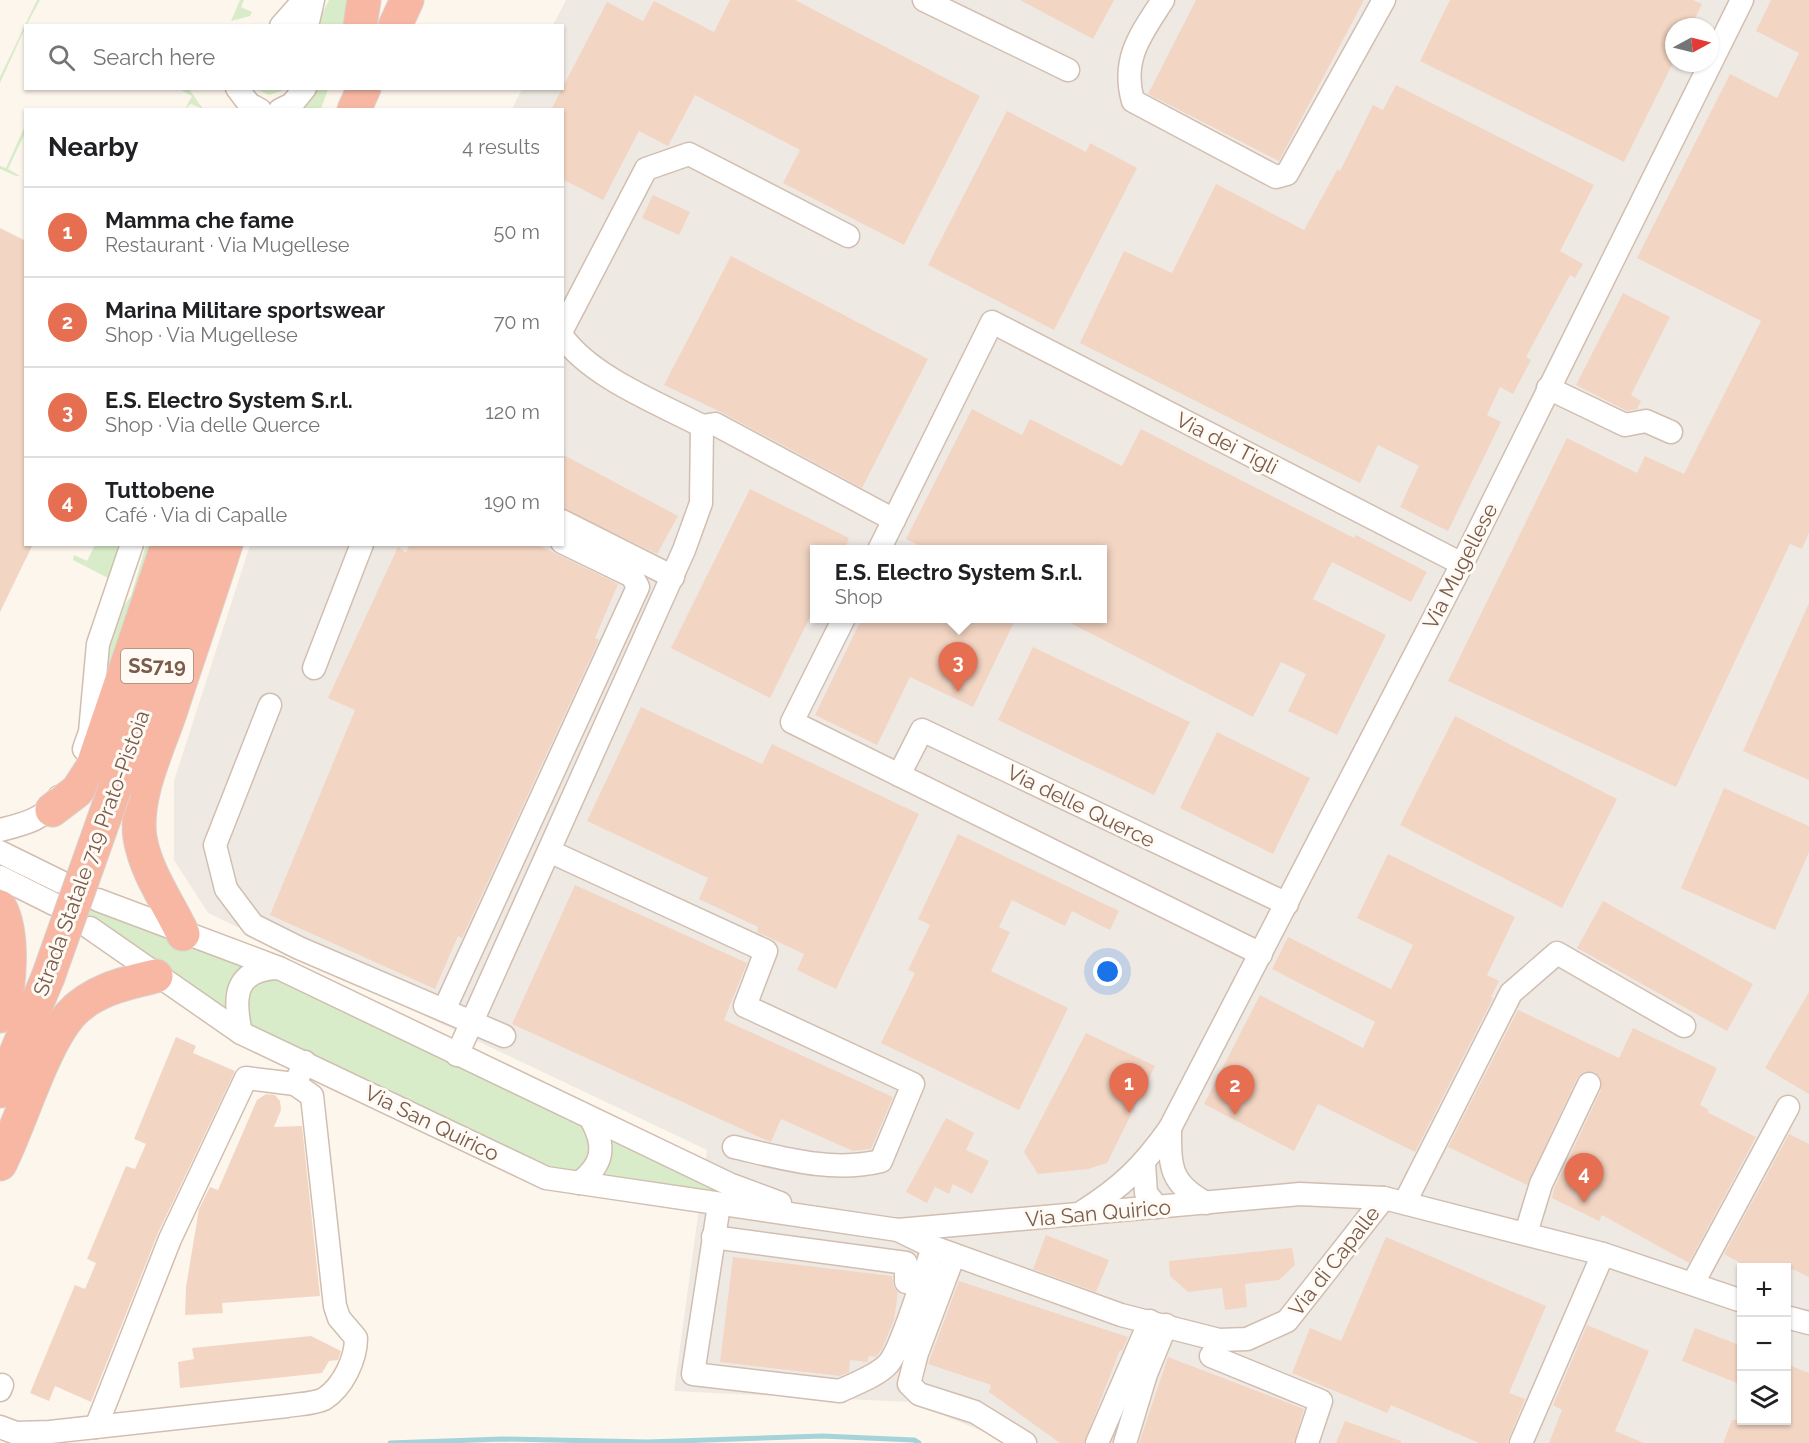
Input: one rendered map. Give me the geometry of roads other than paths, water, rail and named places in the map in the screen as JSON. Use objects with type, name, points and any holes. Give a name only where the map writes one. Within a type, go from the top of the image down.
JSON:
[{"type":"highway","points":[[360,24],[364,0]]},
{"type":"highway","points":[[379,24],[387,0]]},
{"type":"highway","points":[[396,24],[407,0]]},
{"type":"highway","points":[[345,108],[348,90]]},
{"type":"highway","points":[[352,108],[356,90]]},
{"type":"highway","points":[[352,108],[363,90]]},
{"type":"highway","points":[[52,810],[77,791],[92,768],[167,546]]},
{"type":"highway","name":"Strada Statale 719 Prato-Pistoia","points":[[0,1091],[48,977],[198,546]]},
{"type":"highway","points":[[183,933],[145,858],[140,837],[140,814],[150,772],[225,546]]},
{"type":"highway","points":[[0,907],[9,954],[5,1004],[0,1016]]},
{"type":"highway","points":[[0,1164],[52,1044],[71,1015],[93,998],[115,986],[156,976]]},
{"type":"street","points":[[283,24],[304,0]]},
{"type":"street","points":[[307,24],[313,0]]},
{"type":"street","points":[[924,0],[1068,70]]},
{"type":"street","points":[[1162,0],[1138,40],[1131,59],[1127,82],[1133,101],[1276,177],[1287,174],[1384,0]]},
{"type":"street","name":"Via Mugellese","points":[[1078,1215],[1102,1200],[1144,1164],[1170,1128],[1462,564],[1742,0]]},
{"type":"street","points":[[564,326],[646,169],[689,154],[848,236]]},
{"type":"street","name":"Via dei Tigli","points":[[894,520],[992,322],[1462,564]]},
{"type":"street","points":[[564,339],[573,350],[596,368],[702,426],[715,424],[894,520],[881,545]]},
{"type":"street","points":[[1548,388],[1625,424],[1646,421],[1671,432]]},
{"type":"street","points":[[457,1055],[673,578],[700,503],[702,426]]},
{"type":"street","points":[[564,522],[673,578]]},
{"type":"street","points":[[444,1010],[638,588],[632,576],[564,543]]},
{"type":"street","points":[[0,830],[26,824],[52,810],[79,763],[90,732],[98,644],[131,546]]},
{"type":"street","points":[[314,668],[361,546]]},
{"type":"street","points":[[842,623],[792,722],[1261,954]]},
{"type":"street","points":[[270,705],[215,845],[226,889],[253,925],[299,948],[504,1036]]},
{"type":"street","name":"Via delle Querce","points":[[899,775],[922,730],[1287,904]]},
{"type":"street","points":[[549,851],[766,951],[745,1006],[913,1084],[881,1161],[859,1166],[823,1165],[734,1147]]},
{"type":"street","points":[[0,852],[61,882]]},
{"type":"street","points":[[0,876],[54,904]]},
{"type":"street","name":"Via San Quirico","points":[[98,900],[279,968],[729,1184],[813,1215]]},
{"type":"street","name":"Via San Quirico","points":[[90,928],[241,1033],[546,1178],[719,1205],[813,1215],[898,1230],[1300,1194],[1394,1200]]},
{"type":"street","points":[[1394,1200],[1512,993],[1557,953],[1684,1026]]},
{"type":"street","points":[[241,1033],[236,994],[241,983],[252,974],[266,968],[279,968]]},
{"type":"street","points":[[295,1083],[305,1062]]},
{"type":"street","points":[[0,1427],[16,1433],[96,1427],[286,1406],[322,1400],[337,1386],[356,1353],[356,1338],[339,1318],[335,1306],[312,1096],[295,1083],[246,1078],[170,1239],[96,1427]]},
{"type":"street","points":[[1526,1233],[1541,1184],[1589,1084]]},
{"type":"street","points":[[1693,1283],[1788,1107]]},
{"type":"street","points":[[579,1183],[593,1173],[600,1154],[599,1133],[591,1119]]},
{"type":"street","name":"Via Mugellese","points":[[1157,1207],[1170,1167],[1170,1128]]},
{"type":"street","points":[[1144,1164],[1146,1193],[1157,1207]]},
{"type":"street","points":[[1170,1167],[1187,1192],[1206,1203]]},
{"type":"street","name":"Via di Capalle","points":[[898,1230],[943,1251],[1086,1303],[1219,1340],[1247,1339],[1287,1321],[1347,1243],[1394,1200],[1602,1254],[1737,1299]]},
{"type":"street","points":[[719,1205],[712,1237],[693,1374],[840,1391],[888,1364],[920,1284],[943,1251]]},
{"type":"street","points":[[712,1237],[906,1263],[906,1282],[920,1284]]},
{"type":"street","points":[[943,1251],[909,1384],[919,1394],[975,1412],[1025,1443]]},
{"type":"street","points":[[1521,1443],[1602,1254]]},
{"type":"street","points":[[1791,1318],[1809,1323]]},
{"type":"street","points":[[1097,1443],[1158,1323]]},
{"type":"street","points":[[1125,1443],[1146,1374],[1158,1323]]},
{"type":"street","points":[[1211,1356],[1321,1401],[1307,1443]]},
{"type":"waterway","points":[[390,1443],[502,1439],[648,1442],[822,1436],[914,1440],[919,1443]]},
{"type":"place","name":"E.S. Electro System S.r.l.","points":[[958,692]]},
{"type":"place","name":"Mamma che fame","points":[[1129,1113]]},
{"type":"place","name":"Marina Militare sportswear","points":[[1235,1115]]},
{"type":"place","name":"Tuttobene","points":[[1584,1203]]}]
